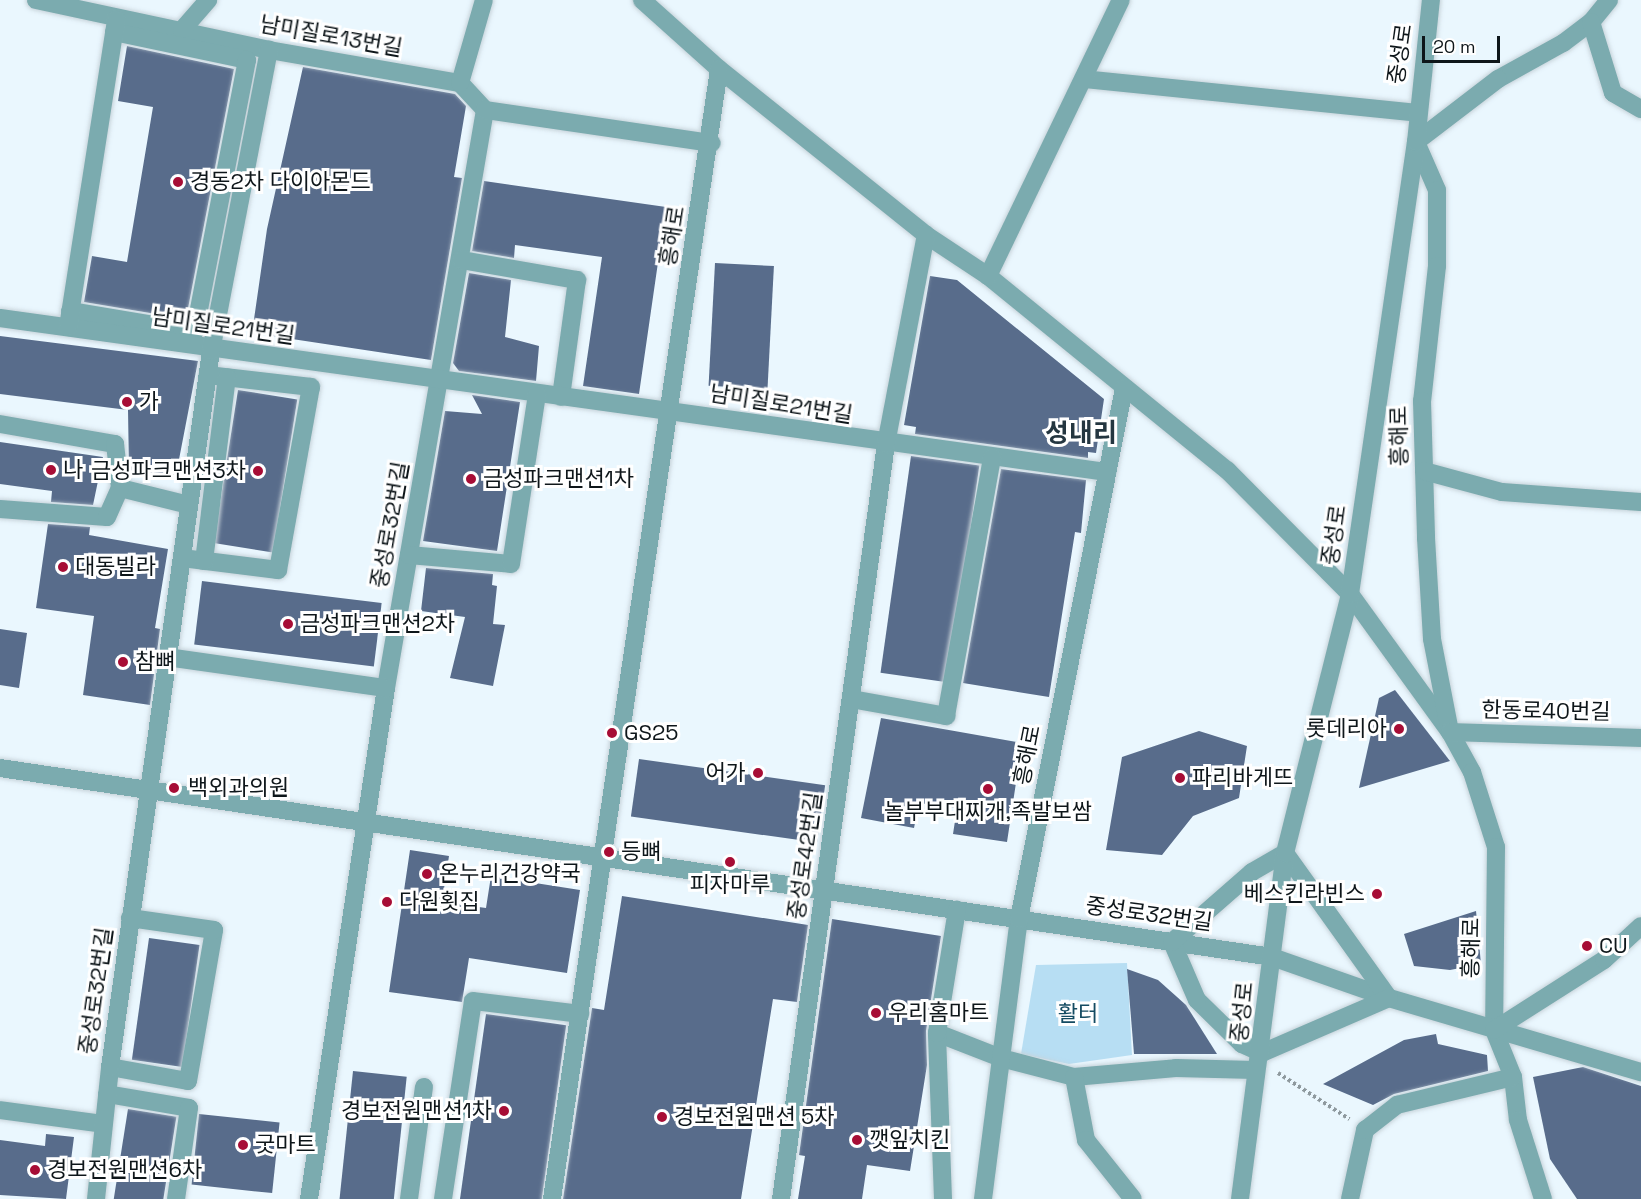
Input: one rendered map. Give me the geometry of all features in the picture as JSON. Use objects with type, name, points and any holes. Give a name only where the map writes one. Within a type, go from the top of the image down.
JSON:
[{"type":"street","name":"남미질로13번길","points":[[36,0],[70,3],[115,23],[182,30],[269,50],[460,83]]},
{"type":"street","points":[[182,30],[208,0]]},
{"type":"street","points":[[484,0],[460,83],[485,110],[712,143]]},
{"type":"street","name":"흥해로","points":[[642,0],[720,69],[926,235],[988,276],[1227,470],[1350,594],[1450,732],[1472,772],[1496,847],[1494,1030],[1513,1077],[1518,1120],[1543,1199]]},
{"type":"street","points":[[988,276],[1121,0]]},
{"type":"street","name":"중성로","points":[[1240,1199],[1255,1070],[1262,1053],[1285,853],[1350,594],[1416,142],[1416,113],[1431,0]]},
{"type":"street","points":[[1416,142],[1498,79],[1591,22],[1609,0]]},
{"type":"street","points":[[1591,22],[1613,93],[1641,109]]},
{"type":"street","points":[[69,319],[115,23],[246,60],[195,331],[182,338]]},
{"type":"street","name":"중성로32번길","points":[[96,1199],[103,1124],[130,918],[208,375],[269,50]]},
{"type":"street","name":"흥해로","points":[[668,411],[712,143],[720,69]]},
{"type":"street","points":[[1084,79],[1416,113]]},
{"type":"street","points":[[440,378],[478,163],[485,110]]},
{"type":"street","name":"흥해로","points":[[1416,142],[1437,190],[1437,266],[1422,401],[1432,639],[1450,732]]},
{"type":"street","points":[[886,444],[926,235]]},
{"type":"street","points":[[461,260],[577,280],[561,397]]},
{"type":"street","name":"남미질로21번길","points":[[0,318],[69,319],[182,338],[212,351],[440,378],[886,444],[1107,472]]},
{"type":"street","points":[[182,558],[278,570],[311,387],[208,375]]},
{"type":"street","points":[[204,561],[227,377]]},
{"type":"street","name":"중성로32번길","points":[[309,1199],[386,688],[440,378]]},
{"type":"street","name":"흥해로","points":[[1019,919],[1124,388]]},
{"type":"street","points":[[409,555],[511,564],[537,394]]},
{"type":"street","points":[[552,1199],[668,411]]},
{"type":"street","points":[[0,424],[115,444],[120,488],[107,517],[0,509]]},
{"type":"street","name":"중성로42번길","points":[[781,1199],[886,444]]},
{"type":"street","points":[[851,699],[946,716],[992,457]]},
{"type":"street","points":[[1424,471],[1502,492],[1641,502]]},
{"type":"street","points":[[120,488],[189,505]]},
{"type":"street","points":[[167,657],[386,688]]},
{"type":"street","name":"한동로40번길","points":[[1450,732],[1641,738]]},
{"type":"street","name":"중성로32번길","points":[[0,768],[1272,957],[1389,998],[1641,1072]]},
{"type":"street","points":[[1285,853],[1389,998],[1262,1053],[1242,1044],[1197,1000],[1172,942],[1252,872],[1285,853]]},
{"type":"street","points":[[943,1199],[937,1033],[957,910]]},
{"type":"street","points":[[110,1067],[188,1081],[214,930],[130,918]]},
{"type":"street","points":[[983,1199],[1019,919]]},
{"type":"street","points":[[1494,1030],[1604,960],[1641,926]]},
{"type":"street","points":[[443,1199],[473,1001],[580,1014]]},
{"type":"street","points":[[937,1033],[1001,1058],[1074,1077],[1086,1140],[1116,1191],[1133,1199]]},
{"type":"street","name":"중성로","points":[[1074,1077],[1176,1068],[1255,1070]]},
{"type":"street","points":[[1350,1199],[1365,1130],[1397,1105],[1513,1077]]},
{"type":"street","points":[[409,1199],[424,1087]]},
{"type":"street","points":[[107,1094],[189,1108],[176,1199]]},
{"type":"street","points":[[0,1110],[103,1124]]},
{"type":"path","points":[[1255,1070],[1286,1074],[1365,1130]]},
{"type":"green space","name":"활터","points":[[1127,963],[1132,1055],[1069,1064],[1021,1054],[1036,965]]},
{"type":"building","name":"경동2차 다이아몬드","points":[[127,46],[234,69],[186,319],[84,302],[92,256],[127,262],[153,107],[118,101]]},
{"type":"building","points":[[303,67],[455,94],[466,106],[454,177],[462,178],[431,360],[252,333],[267,229]]},
{"type":"building","points":[[484,181],[666,207],[639,394],[583,386],[602,257],[515,245],[514,258],[472,251]]},
{"type":"building","points":[[715,263],[774,266],[767,389],[709,386]]},
{"type":"building","points":[[469,273],[511,280],[505,337],[539,346],[536,381],[459,371],[453,363]]},
{"type":"building","points":[[930,276],[957,280],[1104,399],[1096,453],[1088,452],[1088,458],[915,434],[916,427],[904,425]]},
{"type":"building","name":"가","points":[[0,336],[198,361],[176,475],[129,471],[128,410],[0,394]]},
{"type":"building","name":"금성파크맨션3차","points":[[238,390],[297,399],[273,552],[214,543]]},
{"type":"building","name":"금성파크맨션1차","points":[[472,395],[520,402],[497,551],[423,541],[445,411],[482,414]]},
{"type":"building","name":"나","points":[[0,442],[103,457],[93,505],[51,502],[52,491],[0,484]]},
{"type":"building","points":[[911,456],[979,466],[949,682],[881,673]]},
{"type":"building","points":[[1001,469],[1086,480],[1081,533],[1075,532],[1049,697],[963,683]]},
{"type":"building","points":[[48,524],[90,527],[89,535],[168,549],[155,628],[160,629],[150,705],[83,695],[94,616],[36,608]]},
{"type":"building","points":[[426,568],[493,574],[492,585],[497,586],[493,624],[505,625],[493,686],[450,678],[465,617],[421,611]]},
{"type":"building","name":"금성파크맨션2차","points":[[202,581],[382,603],[374,667],[194,645]]},
{"type":"building","points":[[0,629],[27,633],[19,688],[0,685]]},
{"type":"building","name":"롯데리아","points":[[1395,690],[1450,761],[1359,788],[1379,698]]},
{"type":"building","points":[[881,718],[1022,743],[1007,842],[953,834],[957,808],[919,803],[914,828],[861,818]]},
{"type":"building","name":"파리바게뜨","points":[[1199,731],[1247,746],[1239,798],[1193,816],[1162,855],[1106,850],[1122,757]]},
{"type":"building","points":[[639,759],[825,785],[817,843],[631,816]]},
{"type":"building","points":[[410,850],[449,856],[442,902],[486,908],[491,876],[580,890],[567,973],[469,958],[462,1002],[389,992]]},
{"type":"building","name":"경보전원맨션 5차","points":[[622,896],[808,925],[797,1002],[773,999],[741,1199],[563,1199],[592,1008],[604,1010]]},
{"type":"building","name":"베스킨라빈스","points":[[1476,911],[1481,964],[1450,970],[1414,966],[1404,934]]},
{"type":"building","name":"우리홈마트","points":[[832,919],[941,936],[926,1031],[927,1065],[910,1171],[867,1165],[862,1199],[798,1199],[805,1156],[799,1155]]},
{"type":"building","points":[[149,938],[200,945],[182,1067],[132,1060]]},
{"type":"building","points":[[1127,969],[1158,980],[1186,1005],[1217,1054],[1134,1054]]},
{"type":"building","name":"경보전원맨션1차","points":[[486,1014],[566,1025],[542,1199],[460,1199]]},
{"type":"building","points":[[1436,1034],[1438,1044],[1487,1055],[1488,1071],[1394,1094],[1373,1105],[1323,1084],[1404,1040]]},
{"type":"building","points":[[1583,1067],[1641,1086],[1641,1199],[1577,1199],[1550,1159],[1533,1077]]},
{"type":"building","points":[[353,1071],[407,1077],[394,1199],[340,1199]]},
{"type":"building","points":[[128,1109],[176,1117],[163,1199],[114,1199]]},
{"type":"building","name":"굿마트","points":[[199,1114],[280,1122],[272,1193],[192,1185]]},
{"type":"building","name":"경보전원맨션6차","points":[[46,1134],[74,1137],[66,1199],[0,1195],[0,1140],[45,1146]]},
{"type":"place","name":"경동2차 다이아몬드","points":[[178,182]]},
{"type":"place","name":"가","points":[[127,402]]},
{"type":"place","name":"나","points":[[51,470]]},
{"type":"place","name":"금성파크맨션3차","points":[[258,471]]},
{"type":"place","name":"금성파크맨션1차","points":[[471,479]]},
{"type":"place","name":"대동빌라","points":[[63,567]]},
{"type":"place","name":"금성파크맨션2차","points":[[288,624]]},
{"type":"place","name":"참뼈","points":[[123,662]]},
{"type":"place","name":"롯데리아","points":[[1399,729]]},
{"type":"place","name":"GS25","points":[[612,733]]},
{"type":"place","name":"어가","points":[[758,773]]},
{"type":"place","name":"파리바게뜨","points":[[1180,778]]},
{"type":"place","name":"백외과의원","points":[[174,788]]},
{"type":"place","name":"놀부부대찌개,족발보쌈","points":[[988,789]]},
{"type":"place","name":"등뼈","points":[[609,852]]},
{"type":"place","name":"피자마루","points":[[730,862]]},
{"type":"place","name":"온누리건강약국","points":[[427,874]]},
{"type":"place","name":"베스킨라빈스","points":[[1377,894]]},
{"type":"place","name":"다원횟집","points":[[387,902]]},
{"type":"place","name":"CU","points":[[1587,946]]},
{"type":"place","name":"우리홈마트","points":[[876,1013]]},
{"type":"place","name":"경보전원맨션1차","points":[[504,1111]]},
{"type":"place","name":"경보전원맨션 5차","points":[[662,1117]]},
{"type":"place","name":"깻잎치킨","points":[[857,1140]]},
{"type":"place","name":"굿마트","points":[[243,1145]]},
{"type":"place","name":"경보전원맨션6차","points":[[35,1170]]},
{"type":"district","name":"성내리","points":[[1081,434]]}]
